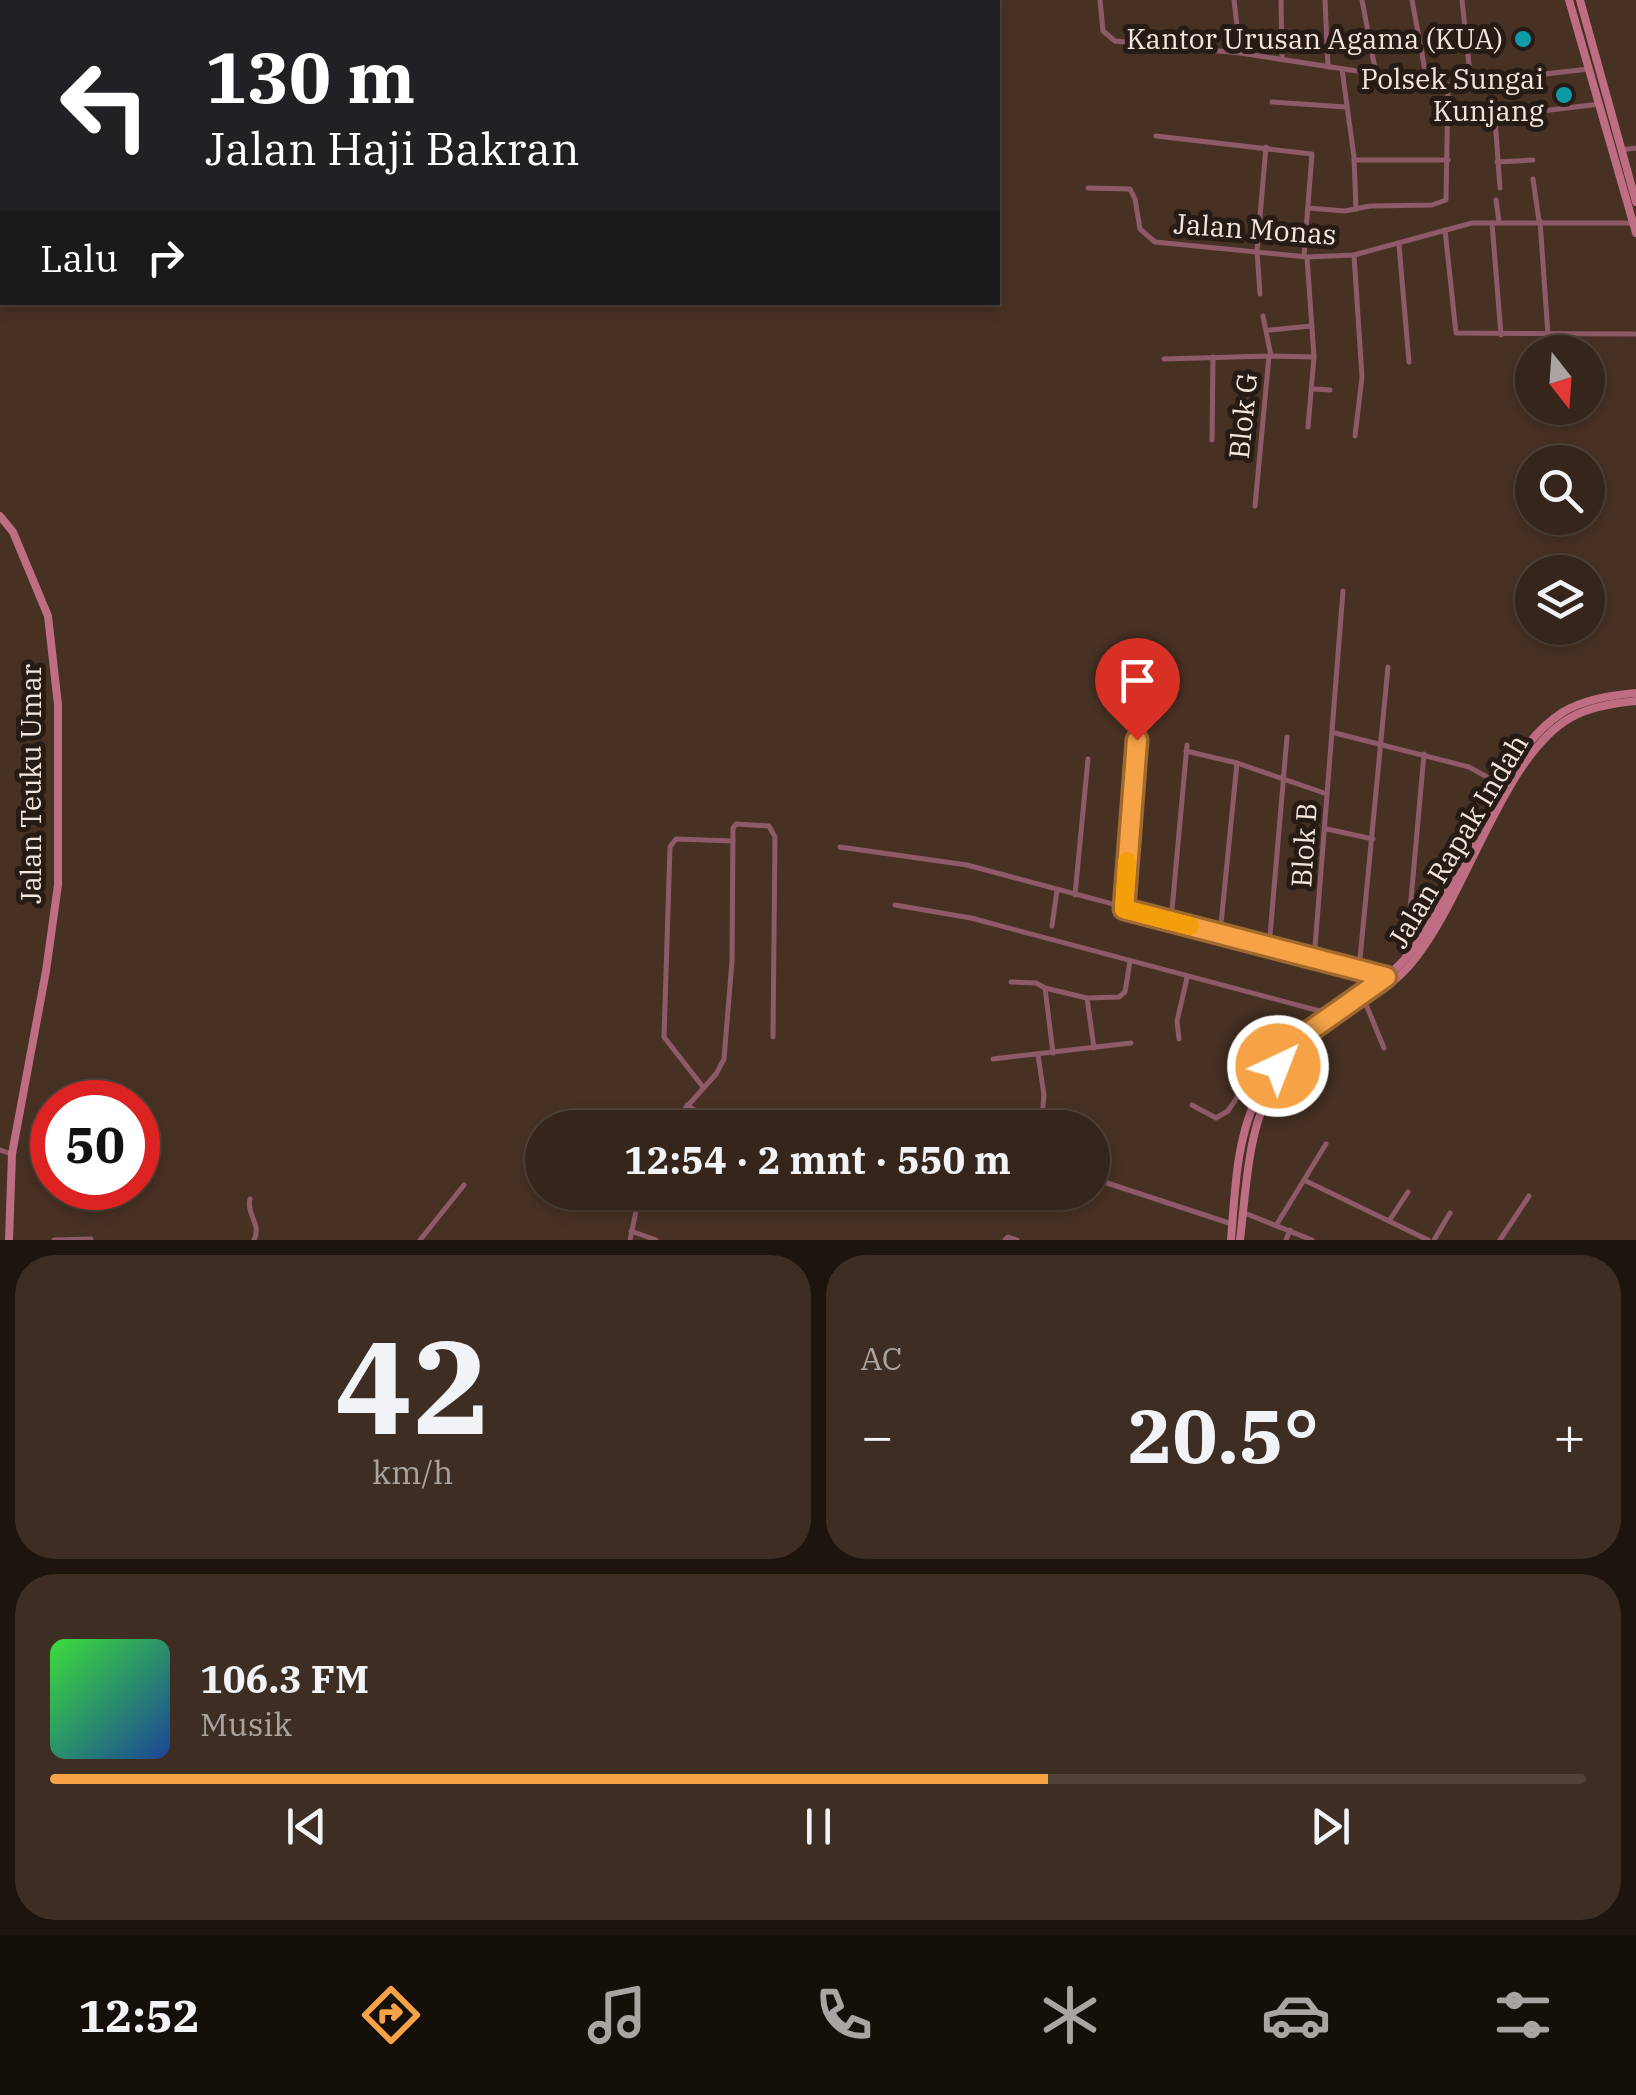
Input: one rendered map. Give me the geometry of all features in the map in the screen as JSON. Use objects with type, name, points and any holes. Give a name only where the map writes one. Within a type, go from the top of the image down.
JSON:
[{"type":"main road","points":[[1569,0],[1585,36],[1635,228]]},
{"type":"main road","points":[[1580,0],[1589,69],[1636,202]]},
{"type":"main road","name":"Jalan Teuku Umar","points":[[0,516],[13,532],[48,616],[58,705],[58,884],[12,1154],[9,1240]]},
{"type":"main road","name":"Jalan Rapak Indah","points":[[1231,1240],[1256,1127],[1274,1080],[1297,1042],[1405,959],[1433,916],[1502,785],[1531,742],[1564,712],[1597,698],[1636,693]]},
{"type":"main road","name":"Jalan Rapak Indah","points":[[1240,1240],[1247,1124],[1260,1092],[1319,1034],[1392,982],[1422,950],[1443,918],[1512,784],[1544,739],[1584,711],[1636,701]]},
{"type":"street","points":[[1100,0],[1103,31],[1115,42],[1240,53],[1448,85],[1589,69]]},
{"type":"street","points":[[1234,0],[1240,53]]},
{"type":"street","points":[[1281,0],[1282,59]]},
{"type":"street","points":[[1325,0],[1328,67]]},
{"type":"street","points":[[1362,0],[1376,74]]},
{"type":"street","points":[[1412,0],[1427,81]]},
{"type":"street","points":[[1462,0],[1471,83]]},
{"type":"street","points":[[1342,69],[1356,208]]},
{"type":"street","points":[[1308,208],[1345,211],[1438,204],[1448,195],[1448,85]]},
{"type":"street","points":[[1272,102],[1346,108]]},
{"type":"street","points":[[1450,122],[1600,104]]},
{"type":"street","points":[[1495,118],[1500,188]]},
{"type":"street","points":[[1156,136],[1312,154],[1305,256],[1314,357],[1308,428]]},
{"type":"street","points":[[1260,294],[1257,251],[1266,148]]},
{"type":"street","points":[[1617,150],[1636,148]]},
{"type":"street","points":[[1354,160],[1448,160]]},
{"type":"street","points":[[1496,162],[1534,160]]},
{"type":"street","points":[[1533,179],[1548,335],[1636,334]]},
{"type":"street","name":"Jalan Monas","points":[[1088,188],[1130,190],[1136,199],[1140,229],[1155,242],[1305,256],[1354,255],[1445,230],[1496,222],[1635,228]]},
{"type":"street","points":[[1496,200],[1501,335]]},
{"type":"street","points":[[1445,230],[1454,330],[1458,334],[1515,335]]},
{"type":"street","points":[[1399,244],[1408,362]]},
{"type":"street","points":[[1354,255],[1362,377],[1355,436]]},
{"type":"street","points":[[1164,359],[1270,356],[1263,316]]},
{"type":"street","points":[[1270,330],[1311,326]]},
{"type":"street","name":"Blok G","points":[[1255,506],[1270,356],[1314,357]]},
{"type":"street","points":[[1212,440],[1213,357]]},
{"type":"street","points":[[1313,389],[1330,390]]},
{"type":"street","name":"Blok B","points":[[1314,960],[1343,591]]},
{"type":"street","points":[[1359,969],[1388,667]]},
{"type":"street","points":[[1124,909],[1142,679]]},
{"type":"street","points":[[1334,732],[1468,767],[1502,785]]},
{"type":"street","points":[[1268,947],[1287,738]]},
{"type":"street","points":[[1171,922],[1187,748],[1327,794]]},
{"type":"street","points":[[1405,959],[1424,754]]},
{"type":"street","points":[[1075,895],[1088,759]]},
{"type":"street","points":[[1220,934],[1237,763]]},
{"type":"street","points":[[682,1110],[721,1068],[725,1051],[736,824],[769,826],[774,832],[772,1037]]},
{"type":"street","points":[[1327,830],[1373,839]]},
{"type":"street","points":[[703,1087],[664,1038],[670,848],[676,839],[733,842]]},
{"type":"street","points":[[840,847],[967,865],[1386,977]]},
{"type":"street","points":[[1052,926],[1057,890]]},
{"type":"street","points":[[895,905],[971,918],[1331,1014]]},
{"type":"street","points":[[1011,982],[1036,982],[1087,998],[1123,995],[1130,961]]},
{"type":"street","points":[[1179,1039],[1176,1021],[1187,978]]},
{"type":"street","points":[[1046,988],[1053,1053]]},
{"type":"street","points":[[1087,998],[1094,1048]]},
{"type":"street","points":[[1365,1002],[1384,1048]]},
{"type":"street","points":[[993,1059],[1131,1044]]},
{"type":"street","points":[[1038,1055],[1043,1110]]},
{"type":"street","points":[[1192,1105],[1216,1118],[1228,1111],[1244,1087],[1260,1092]]},
{"type":"street","points":[[687,1104],[696,1110]]},
{"type":"street","points":[[1277,1224],[1326,1144]]},
{"type":"street","points":[[0,1150],[12,1154]]},
{"type":"street","points":[[1304,1180],[1431,1240],[1450,1213]]},
{"type":"street","points":[[420,1240],[464,1184]]},
{"type":"street","points":[[1110,1184],[1232,1224]]},
{"type":"street","points":[[1390,1221],[1408,1192]]},
{"type":"street","points":[[1500,1240],[1529,1196]]},
{"type":"street","points":[[250,1199],[248,1208],[257,1226],[254,1240]]},
{"type":"street","points":[[630,1240],[636,1210]]},
{"type":"street","points":[[1239,1211],[1312,1240]]},
{"type":"street","points":[[1286,1240],[1290,1230]]},
{"type":"street","points":[[632,1231],[656,1240]]},
{"type":"street","points":[[54,1240],[90,1239]]},
{"type":"street","points":[[1005,1240],[1017,1240]]},
{"type":"slow traffic","points":[[1127,861],[1124,909],[1190,926]]},
{"type":"place","name":"Kantor Urusan Agama (KUA)","points":[[1523,39]]},
{"type":"place","name":"Polsek Sungai Kunjang","points":[[1564,95]]},
{"type":"route","points":[[1137,740],[1124,909],[1386,977],[1311,1030],[1278,1066]]}]
